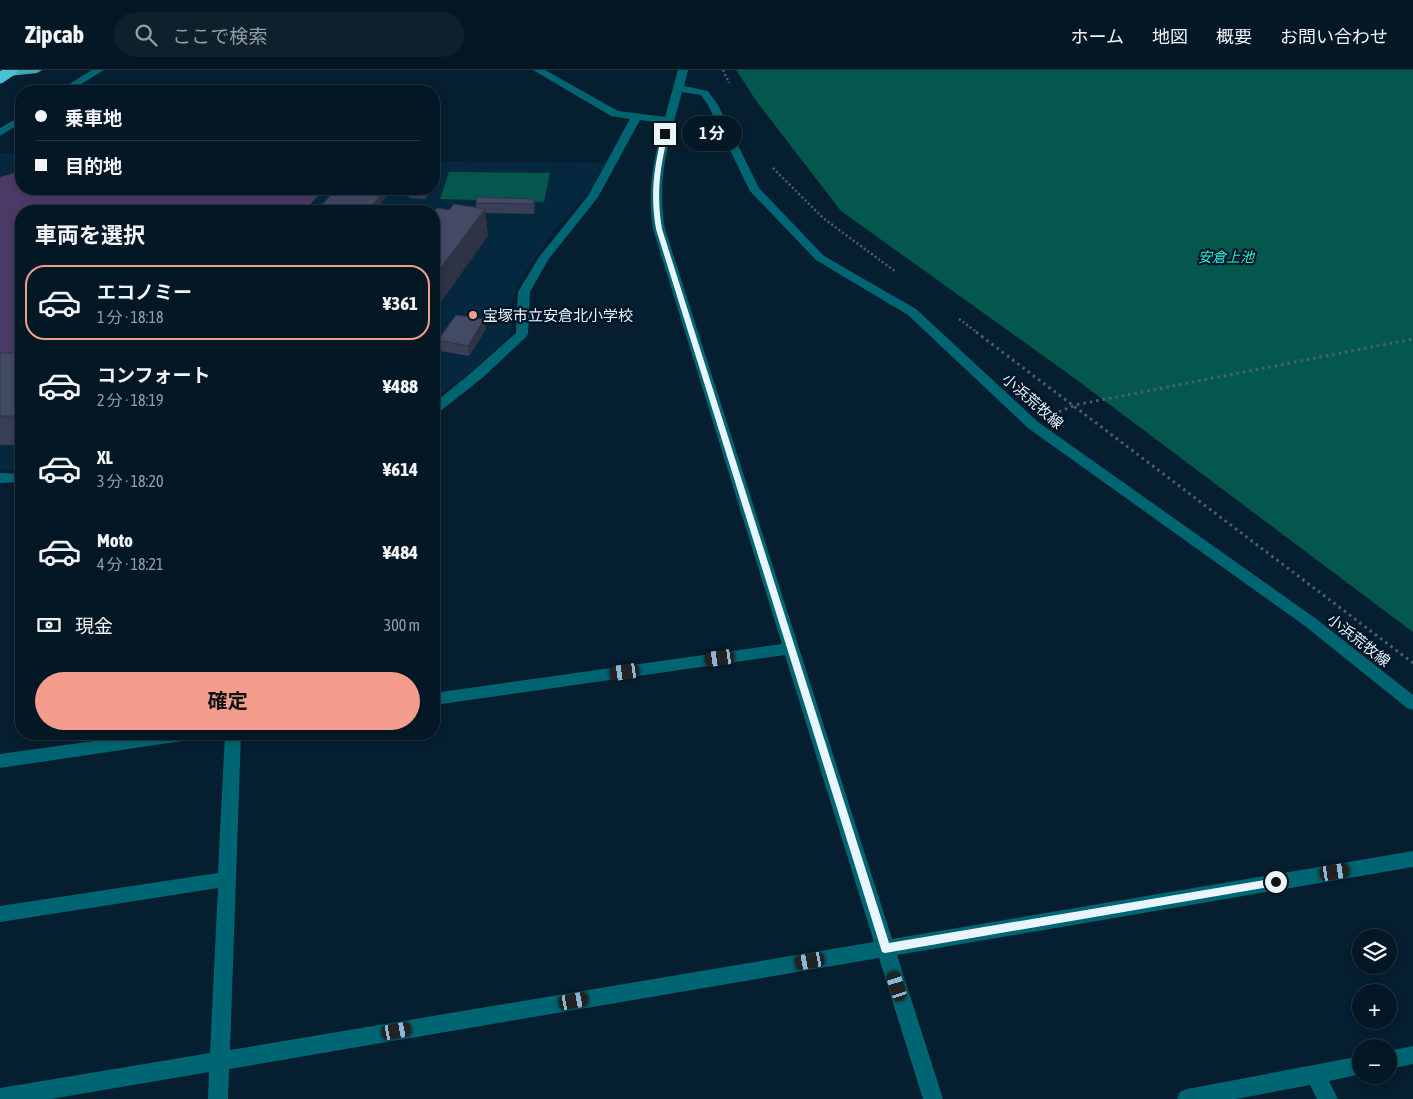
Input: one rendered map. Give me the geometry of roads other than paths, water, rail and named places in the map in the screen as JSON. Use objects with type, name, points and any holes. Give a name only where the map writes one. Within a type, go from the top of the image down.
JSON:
[{"type":"highway","points":[[0,76],[12,70]]},
{"type":"main road","points":[[0,76],[37,70]]},
{"type":"street","points":[[73,85],[99,70]]},
{"type":"street","points":[[538,70],[615,114],[636,118],[668,120]]},
{"type":"street","points":[[682,70],[658,162],[655,204],[659,229],[933,1099]]},
{"type":"street","name":"小浜荒牧線","points":[[678,88],[704,93],[713,105],[754,189],[820,258],[912,312],[1033,425],[1310,622],[1413,704]]},
{"type":"street","points":[[440,404],[476,376],[522,334],[524,292],[543,258],[593,197],[636,118]]},
{"type":"street","points":[[0,134],[15,123]]},
{"type":"street","points":[[0,478],[15,478]]},
{"type":"street","points":[[440,698],[791,648]]},
{"type":"street","points":[[0,761],[147,740]]},
{"type":"street","points":[[218,1099],[233,740]]},
{"type":"street","points":[[0,1098],[1413,859]]},
{"type":"street","points":[[0,914],[227,879]]},
{"type":"street","points":[[1397,1058],[1413,1055]]},
{"type":"street","points":[[1187,1099],[1352,1067]]},
{"type":"street","points":[[1315,1074],[1328,1099]]},
{"type":"water","name":"安倉上池","points":[[736,70],[1413,70],[1413,632],[1077,380],[841,211],[757,102]]},
{"type":"water","points":[[449,172],[550,173],[544,202],[440,199]]},
{"type":"place","name":"宝塚市立安倉北小学校","points":[[473,315]]}]
